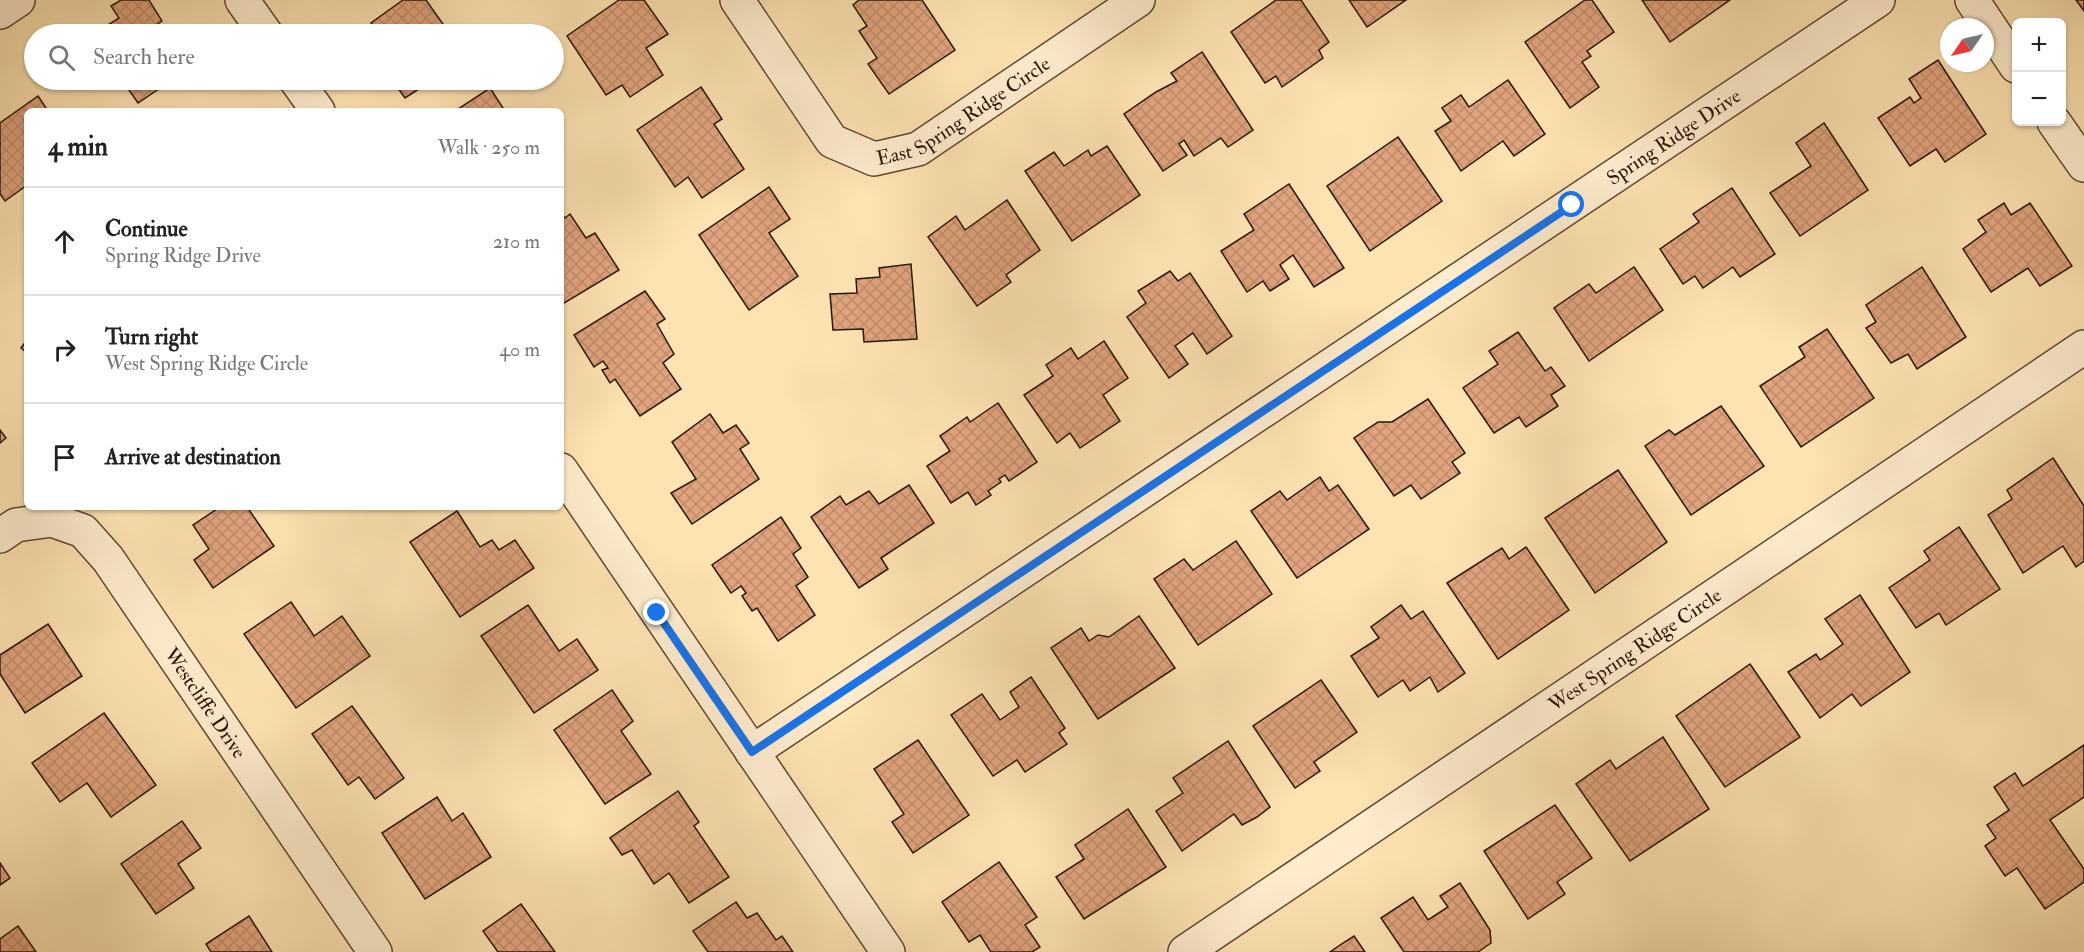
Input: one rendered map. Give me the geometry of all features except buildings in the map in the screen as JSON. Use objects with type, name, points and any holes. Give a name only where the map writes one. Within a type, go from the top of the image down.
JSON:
[{"type":"street","points":[[0,12],[18,0]]},
{"type":"street","points":[[242,0],[259,24]]},
{"type":"street","name":"East Spring Ridge Circle","points":[[737,0],[832,141],[874,159],[918,148],[1138,0]]},
{"type":"street","name":"Spring Ridge Drive","points":[[752,752],[1878,0]]},
{"type":"street","points":[[1972,0],[2012,60]]},
{"type":"street","points":[[303,90],[316,108]]},
{"type":"street","points":[[2057,126],[2084,165]]},
{"type":"street","name":"West Spring Ridge Circle","points":[[1185,952],[2084,346]]},
{"type":"street","points":[[564,474],[888,952]]},
{"type":"street","name":"Westcliffe Drive","points":[[0,536],[16,525],[52,520],[83,531],[108,559],[375,952]]},
{"type":"route","points":[[657,613],[752,752],[1572,205]]}]
